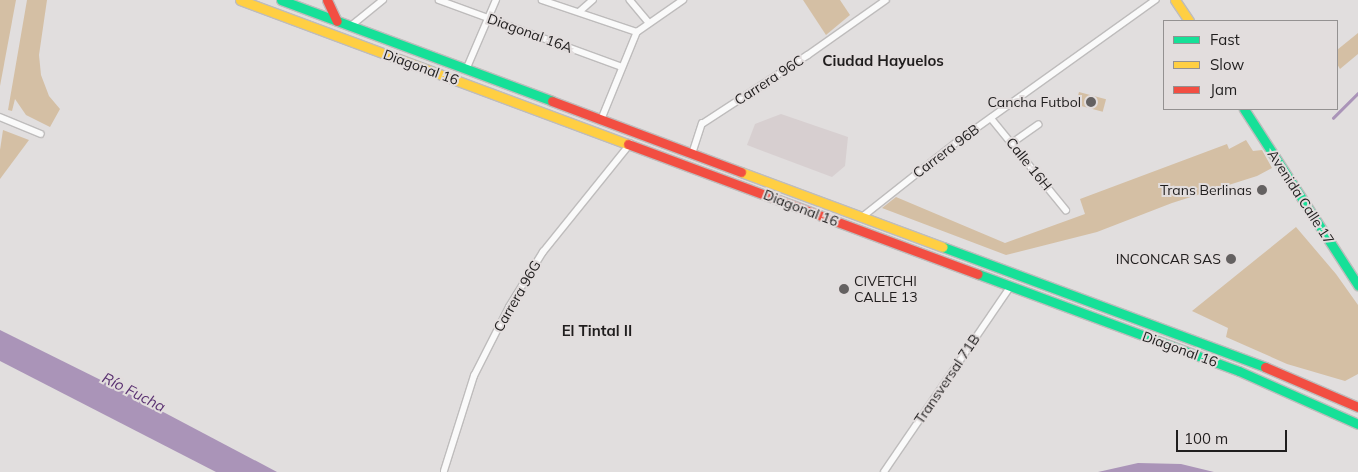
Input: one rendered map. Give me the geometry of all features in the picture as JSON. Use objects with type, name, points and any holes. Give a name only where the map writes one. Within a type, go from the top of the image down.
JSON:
[{"type":"main road","name":"Diagonal 16","points":[[240,0],[1264,381],[1358,424]]},
{"type":"main road","name":"Diagonal 16","points":[[284,0],[861,218],[1268,368],[1358,406]]},
{"type":"main road","points":[[327,0],[328,7],[337,21]]},
{"type":"main road","points":[[1175,0],[1188,20]]},
{"type":"main road","name":"Avenida Calle 17","points":[[1245,110],[1358,285]]},
{"type":"street","points":[[351,26],[382,0]]},
{"type":"street","name":"Diagonal 16A","points":[[439,0],[622,66]]},
{"type":"street","points":[[466,70],[496,0]]},
{"type":"street","points":[[542,0],[636,32]]},
{"type":"street","points":[[556,0],[562,7]]},
{"type":"street","points":[[579,12],[593,0]]},
{"type":"street","points":[[630,0],[649,23]]},
{"type":"street","name":"Carrera 96C","points":[[692,154],[702,124],[808,55],[878,2],[886,0]]},
{"type":"street","name":"Carrera 96B","points":[[861,218],[991,118],[1155,0]]},
{"type":"street","points":[[602,120],[636,32],[678,1]]},
{"type":"street","points":[[0,118],[41,134]]},
{"type":"street","name":"Calle 16H","points":[[991,118],[1066,210]]},
{"type":"street","points":[[1012,143],[1038,125]]},
{"type":"street","name":"Carrera 96G","points":[[444,471],[474,376],[509,308],[543,252],[630,144]]},
{"type":"street","name":"Transversal 71B","points":[[884,472],[1011,286]]},
{"type":"shaded area","points":[[0,0],[16,0],[0,86]]},
{"type":"shaded area","points":[[27,0],[47,0],[39,55],[41,75],[49,96],[60,109],[50,127],[26,115],[15,99],[12,111],[8,110]]},
{"type":"shaded area","points":[[803,0],[840,0],[850,15],[826,35]]},
{"type":"shaded area","points":[[1358,33],[1358,54],[1340,69],[1338,66],[1338,49]]},
{"type":"shaded area","name":"Cancha Futbol","points":[[1079,92],[1106,99],[1103,112],[1076,105]]},
{"type":"shaded area","points":[[781,114],[848,137],[845,166],[832,177],[747,145],[755,124]]},
{"type":"shaded area","points":[[3,130],[29,140],[0,179],[0,150]]},
{"type":"shaded area","points":[[1246,140],[1253,151],[1262,150],[1272,168],[1257,176],[1172,203],[1097,232],[1006,255],[882,208],[896,197],[1005,243],[1085,214],[1080,199],[1227,144],[1229,149]]},
{"type":"shaded area","points":[[1296,227],[1336,274],[1358,305],[1358,374],[1345,381],[1287,364],[1226,337],[1228,328],[1192,311]]},
{"type":"shaded area","points":[[0,330],[133,396],[277,472],[216,472],[0,361]]},
{"type":"shaded area","points":[[1138,463],[1181,464],[1214,472],[1098,472]]},
{"type":"waterway","points":[[1333,118],[1358,93]]},
{"type":"traffic: fast","points":[[281,0],[552,101]]},
{"type":"traffic: fast","points":[[1245,110],[1358,285]]},
{"type":"traffic: fast","points":[[943,247],[1265,367]]},
{"type":"traffic: fast","points":[[978,274],[1239,371],[1358,424]]},
{"type":"traffic: slow","points":[[240,0],[628,144]]},
{"type":"traffic: slow","points":[[1175,0],[1188,20]]},
{"type":"traffic: slow","points":[[741,172],[943,247]]},
{"type":"traffic: jam","points":[[327,0],[337,21]]},
{"type":"traffic: jam","points":[[552,101],[741,172]]},
{"type":"traffic: jam","points":[[628,144],[978,274]]},
{"type":"traffic: jam","points":[[1265,367],[1358,407]]},
{"type":"place","name":"Cancha Futbol","points":[[1091,102]]},
{"type":"place","name":"Trans Berlinas","points":[[1262,190]]},
{"type":"place","name":"INCONCAR SAS","points":[[1231,259]]},
{"type":"place","name":"CIVETCHI CALLE 13","points":[[844,289]]},
{"type":"district","name":"Ciudad Hayuelos","points":[[883,61]]},
{"type":"district","name":"El Tintal II","points":[[597,331]]},
{"type":"water label","name":"Río Fucha","points":[[134,392]]}]
